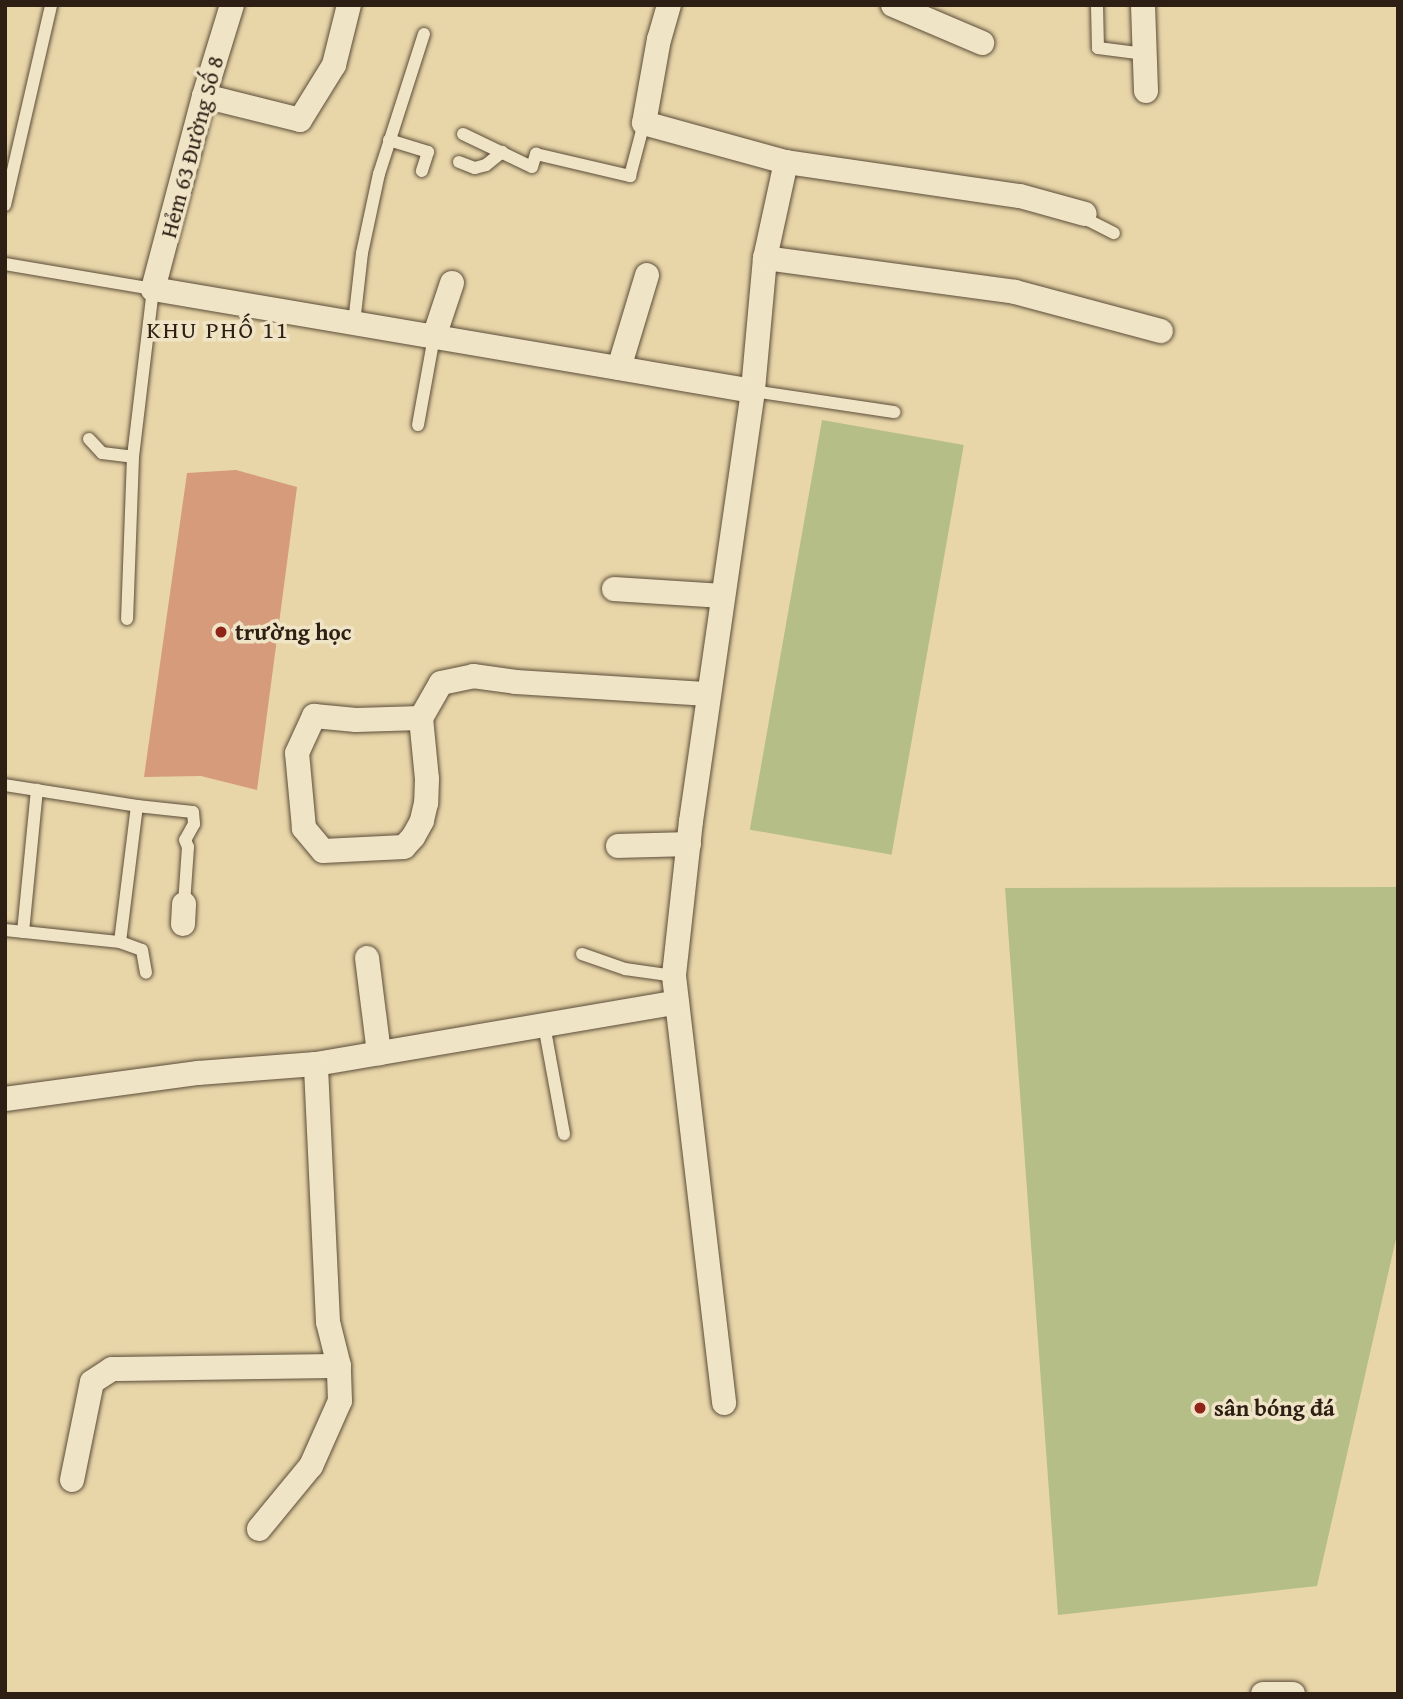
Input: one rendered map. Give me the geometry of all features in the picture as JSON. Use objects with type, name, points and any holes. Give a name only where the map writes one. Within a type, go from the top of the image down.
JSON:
[{"type":"street","name":"Hẻm 63 Đường Số 8","points":[[153,289],[204,96],[232,5]]},
{"type":"street","points":[[204,96],[300,121],[334,65],[349,5]]},
{"type":"street","points":[[670,5],[659,39],[644,123],[786,162],[1020,197],[1085,214]]},
{"type":"street","points":[[893,5],[982,43]]},
{"type":"street","points":[[1143,5],[1146,91]]},
{"type":"street","points":[[724,1403],[674,976],[709,694],[753,391],[765,258],[786,162]]},
{"type":"street","points":[[765,258],[1014,292],[1161,331]]},
{"type":"street","points":[[619,368],[647,275]]},
{"type":"street","points":[[434,337],[452,283]]},
{"type":"street","points":[[153,289],[753,391]]},
{"type":"street","points":[[614,589],[723,596]]},
{"type":"street","points":[[421,718],[356,720],[314,716],[297,753],[304,828],[323,851],[404,847],[413,837],[422,821],[426,803],[427,779],[421,718],[441,683],[473,676],[516,682],[709,694]]},
{"type":"street","points":[[618,846],[689,844]]},
{"type":"street","points":[[367,958],[379,1053]]},
{"type":"street","points":[[5,1099],[198,1073],[316,1064],[677,1002]]},
{"type":"street","points":[[259,1529],[311,1466],[340,1401],[340,1366],[328,1322],[316,1064]]},
{"type":"street","points":[[72,1480],[92,1382],[112,1369],[340,1366]]},
{"type":"street","points":[[1263,1694],[1293,1694]]},
{"type":"lane","points":[[5,205],[10,162],[51,5]]},
{"type":"lane","points":[[1097,5],[1098,48],[1145,54]]},
{"type":"lane","points":[[354,323],[362,253],[389,140],[424,34]]},
{"type":"lane","points":[[463,134],[532,167],[537,154],[630,176],[644,123]]},
{"type":"lane","points":[[389,140],[428,152],[422,171]]},
{"type":"lane","points":[[459,162],[475,169],[486,165],[502,152]]},
{"type":"lane","points":[[1085,214],[1088,220],[1114,233]]},
{"type":"lane","points":[[5,264],[153,289],[133,457],[128,619]]},
{"type":"lane","points":[[418,425],[434,337]]},
{"type":"lane","points":[[753,391],[894,412]]},
{"type":"lane","points":[[89,439],[102,453],[133,457]]},
{"type":"lane","points":[[5,785],[193,812],[194,824],[185,840],[188,847],[183,914]]},
{"type":"lane","points":[[23,932],[37,790]]},
{"type":"lane","points":[[121,942],[137,806]]},
{"type":"lane","points":[[5,930],[121,942],[142,950],[146,973]]},
{"type":"lane","points":[[582,954],[625,970],[674,976]]},
{"type":"lane","points":[[544,1025],[564,1134]]},
{"type":"green space","points":[[822,420],[964,445],[892,855],[750,830]]},
{"type":"green space","name":"sân bóng đá","points":[[1398,887],[1398,1230],[1317,1586],[1058,1615],[1005,888]]},
{"type":"building","name":"trường học","points":[[236,470],[297,487],[257,790],[201,776],[144,777],[187,473]]},
{"type":"place","name":"trường học","points":[[221,632]]},
{"type":"place","name":"sân bóng đá","points":[[1200,1408]]},
{"type":"district","name":"KHU PHỐ 11","points":[[218,330]]}]
